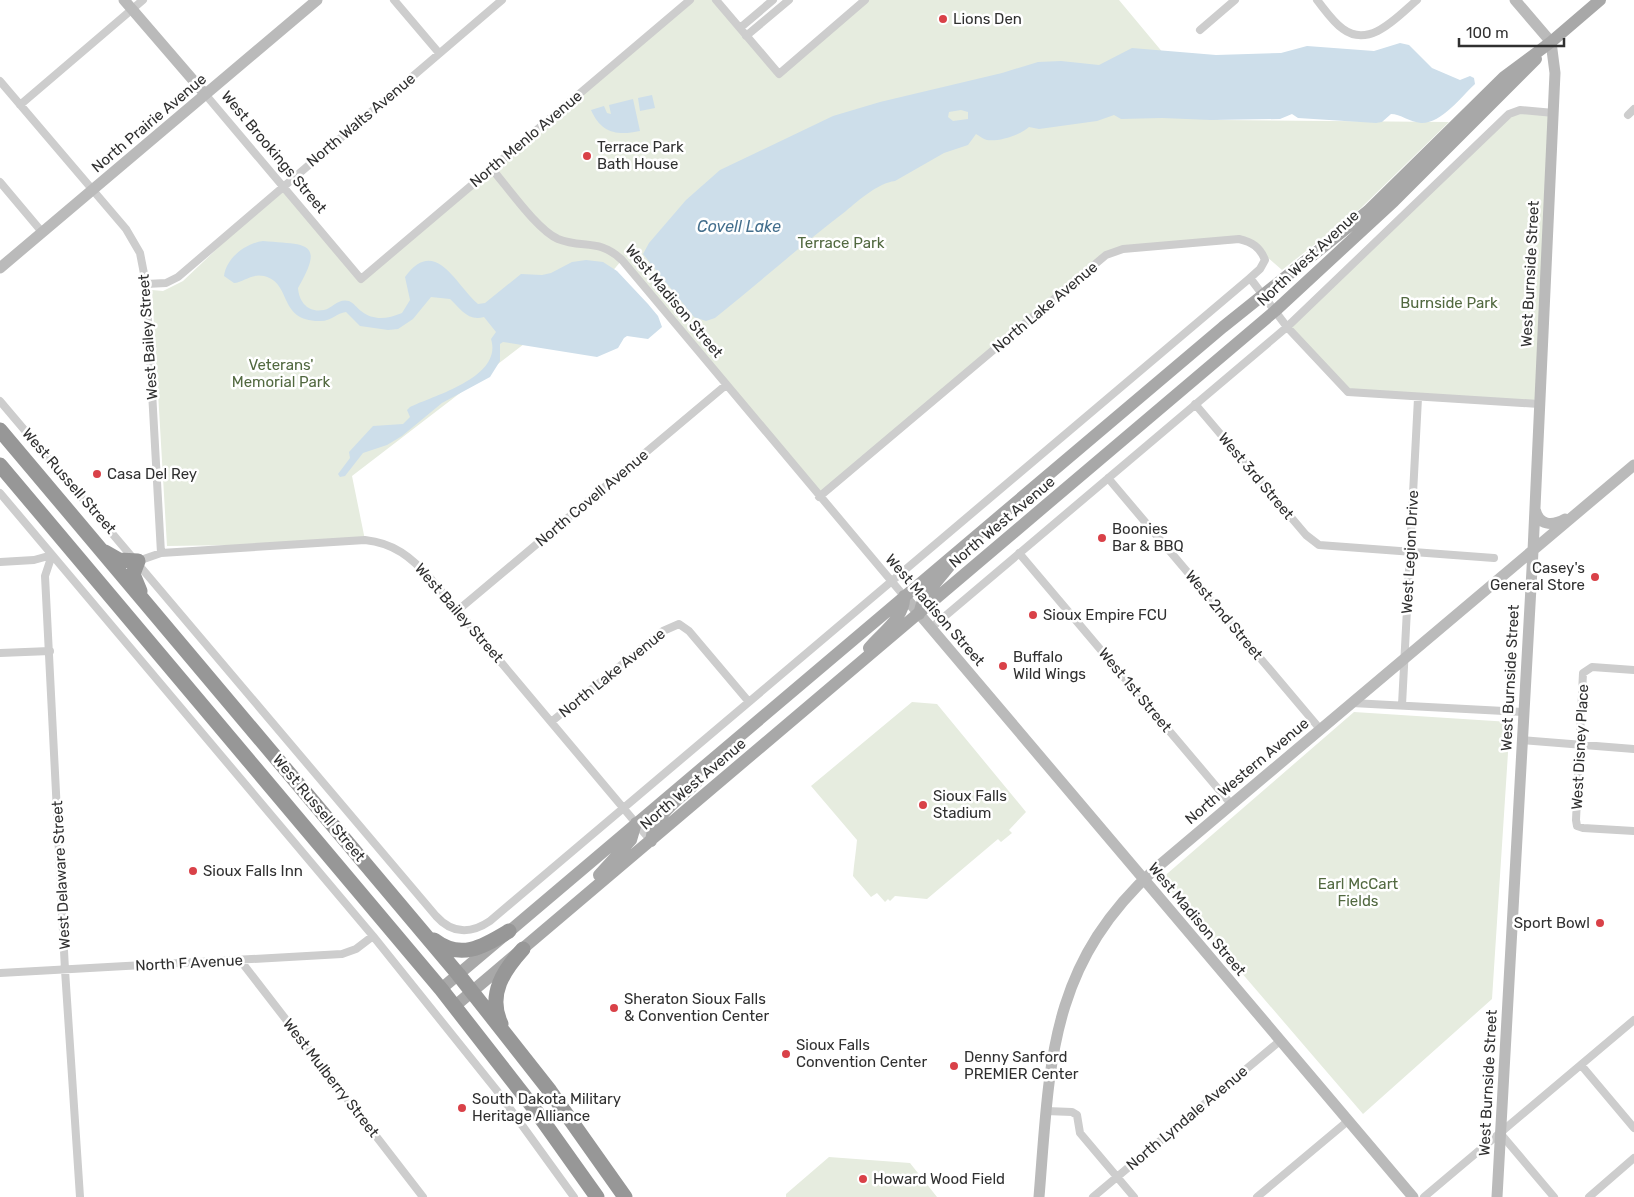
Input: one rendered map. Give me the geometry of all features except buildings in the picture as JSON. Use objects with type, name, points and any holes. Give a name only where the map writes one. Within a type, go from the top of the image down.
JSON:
[{"type":"highway","name":"West Russell Street","points":[[0,430],[458,974],[550,1091],[624,1197]]},
{"type":"highway","name":"West Russell Street","points":[[0,465],[455,1006],[533,1107],[597,1197]]},
{"type":"highway","points":[[97,545],[119,560],[138,561],[133,574],[134,580],[158,618]]},
{"type":"highway","points":[[402,906],[433,939],[450,949],[470,951],[477,949],[509,931]]},
{"type":"highway","points":[[510,1040],[498,1013],[497,989],[503,975],[523,948]]},
{"type":"main road","name":"West Brookings Street","points":[[124,0],[205,94]]},
{"type":"main road","name":"North Prairie Avenue","points":[[0,268],[316,0]]},
{"type":"main road","points":[[1515,0],[1551,42]]},
{"type":"main road","name":"North West Avenue","points":[[441,989],[1262,295],[1368,211],[1504,77],[1551,42],[1600,0]]},
{"type":"main road","name":"North West Avenue","points":[[455,1006],[1275,311],[1412,184],[1521,75],[1551,42]]},
{"type":"main road","name":"West Burnside Street","points":[[1497,1197],[1554,113],[1555,73],[1551,42]]},
{"type":"main road","name":"North Western Avenue","points":[[1039,1197],[1053,1049],[1069,990],[1084,959],[1120,904],[1143,879],[1634,465]]},
{"type":"main road","points":[[1534,502],[1536,513],[1547,524],[1555,524],[1580,511]]},
{"type":"main road","points":[[919,614],[924,597],[963,546]]},
{"type":"main road","points":[[857,667],[874,642],[900,613],[904,603],[904,596]]},
{"type":"main road","name":"West Madison Street","points":[[904,596],[1413,1197]]},
{"type":"main road","points":[[651,841],[654,827],[661,816],[709,769],[730,743]]},
{"type":"main road","points":[[585,896],[592,883],[631,840],[636,823]]},
{"type":"street","points":[[20,105],[143,0]]},
{"type":"street","points":[[394,0],[439,53]]},
{"type":"street","name":"North Walts Avenue","points":[[146,284],[166,283],[178,277],[502,0]]},
{"type":"street","name":"North Menlo Avenue","points":[[361,279],[690,0]]},
{"type":"street","points":[[716,0],[779,74],[865,0]]},
{"type":"street","points":[[740,28],[773,0]]},
{"type":"street","points":[[746,36],[789,0]]},
{"type":"street","points":[[1200,30],[1236,0]]},
{"type":"street","points":[[1317,0],[1343,29],[1353,34],[1362,35],[1382,29],[1417,0]]},
{"type":"street","name":"West Bailey Street","points":[[0,81],[93,190],[134,241],[140,253],[146,284],[161,553]]},
{"type":"street","name":"West Brookings Street","points":[[205,94],[361,279]]},
{"type":"street","points":[[931,628],[1287,327],[1509,114],[1520,110],[1554,113]]},
{"type":"street","name":"West Madison Street","points":[[491,168],[549,234],[564,241],[595,244],[614,252],[904,596]]},
{"type":"street","points":[[0,182],[42,232]]},
{"type":"street","name":"North Lake Avenue","points":[[819,497],[1110,252],[1124,248],[1239,239],[1252,243],[1265,260],[1260,269],[1250,278]]},
{"type":"street","points":[[1250,278],[1287,327],[1348,392],[1418,398],[1538,404]]},
{"type":"street","name":"North West Avenue","points":[[462,931],[477,929],[490,920],[1250,278]]},
{"type":"street","name":"North Covell Avenue","points":[[457,611],[726,386]]},
{"type":"street","name":"West Legion Drive","points":[[1402,705],[1418,398]]},
{"type":"street","name":"West Russell Street","points":[[0,401],[138,561],[436,916],[447,926],[462,931]]},
{"type":"street","name":"West 3rd Street","points":[[1195,404],[1306,535],[1319,546],[1409,552]]},
{"type":"street","name":"West 2nd Street","points":[[1108,478],[1320,729]]},
{"type":"street","points":[[0,493],[373,936],[498,1092],[574,1197]]},
{"type":"street","name":"West Bailey Street","points":[[138,561],[161,553],[379,541],[394,546],[414,560],[651,841]]},
{"type":"street","points":[[1409,552],[1494,558]]},
{"type":"street","name":"West 1st Street","points":[[1020,553],[1231,804]]},
{"type":"street","points":[[0,562],[34,560],[52,555]]},
{"type":"street","name":"West Delaware Street","points":[[52,555],[45,576],[65,970],[80,1197]]},
{"type":"street","name":"North Lake Avenue","points":[[552,722],[663,630],[679,624],[689,630],[749,702]]},
{"type":"street","points":[[0,652],[50,651]]},
{"type":"street","name":"West Disney Place","points":[[1634,670],[1592,667],[1586,669],[1583,673],[1578,746],[1577,826],[1634,831]]},
{"type":"street","points":[[1352,703],[1523,712]]},
{"type":"street","points":[[1522,740],[1634,749]]},
{"type":"street","points":[[262,804],[276,792]]},
{"type":"street","name":"North F Avenue","points":[[0,973],[342,954],[356,949],[373,936]]},
{"type":"street","name":"West Mulberry Street","points":[[240,960],[423,1197]]},
{"type":"street","points":[[1424,1197],[1634,1020]]},
{"type":"street","name":"North Lyndale Avenue","points":[[1093,1197],[1281,1040]]},
{"type":"street","points":[[1581,1065],[1634,1128]]},
{"type":"street","points":[[1046,1111],[1072,1112],[1077,1115],[1080,1133],[1134,1197]]},
{"type":"street","points":[[1257,1197],[1349,1120]]},
{"type":"street","points":[[1500,1133],[1554,1197]]},
{"type":"street","points":[[1589,1197],[1634,1158]]},
{"type":"green space","name":"Terrace Park","points":[[690,0],[716,0],[779,74],[865,0],[1119,0],[1219,120],[1449,122],[1361,208],[1282,270],[1250,242],[1110,252],[819,497],[621,261],[601,285],[352,476],[365,540],[305,544],[167,546],[152,290],[163,291],[183,281],[283,186],[361,278]]},
{"type":"green space","name":"Burnside Park","points":[[1516,110],[1554,113],[1539,404],[1348,392],[1287,327]]},
{"type":"green space","name":"Sioux Falls Stadium","points":[[912,702],[937,704],[1026,812],[1009,830],[1012,833],[1001,842],[998,839],[927,899],[895,896],[890,901],[888,899],[885,902],[877,893],[871,897],[853,876],[857,840],[811,786]]},
{"type":"green space","name":"Earl McCart Fields","points":[[1354,712],[1510,722],[1492,999],[1363,1114],[1161,879]]},
{"type":"green space","name":"Howard Wood Field","points":[[829,1157],[910,1163],[937,1197],[786,1197],[786,1194]]},
{"type":"water","name":"Covell Lake","points":[[1400,43],[1409,45],[1432,68],[1460,80],[1470,76],[1474,78],[1475,84],[1443,115],[1421,123],[1391,114],[1382,122],[1376,123],[1298,118],[1292,114],[1280,119],[1211,120],[1121,119],[1114,115],[1097,121],[1039,129],[1029,127],[1015,135],[997,140],[987,140],[976,134],[968,145],[944,153],[895,181],[882,185],[869,193],[715,318],[706,321],[694,317],[643,254],[649,243],[686,200],[720,170],[833,116],[880,102],[1002,73],[1038,62],[1061,61],[1099,65],[1132,48],[1216,55],[1281,53],[1307,46],[1374,51]],"holes":[[[961,110],[968,112],[968,119],[953,121],[948,117],[949,112]]]},
{"type":"water","points":[[652,95],[655,108],[640,111],[638,98]]},
{"type":"water","points":[[633,99],[640,131],[617,133],[611,131],[600,124],[591,110],[604,106],[607,113],[611,114],[609,105]]},
{"type":"water","points":[[263,241],[290,243],[307,248],[310,253],[310,261],[298,288],[302,302],[313,310],[324,310],[345,300],[351,302],[366,314],[376,318],[386,318],[402,313],[410,300],[405,277],[416,265],[426,261],[435,262],[444,268],[478,304],[485,303],[521,274],[542,275],[551,273],[572,262],[586,260],[603,262],[617,271],[658,316],[662,327],[648,339],[627,336],[618,348],[597,357],[503,342],[500,344],[500,361],[490,377],[442,403],[402,436],[387,445],[363,453],[345,476],[340,477],[338,474],[350,458],[349,452],[373,426],[403,424],[410,417],[407,410],[410,407],[450,390],[477,374],[487,364],[492,352],[491,339],[496,332],[484,317],[473,318],[469,316],[450,299],[431,297],[413,319],[398,329],[388,330],[360,326],[346,312],[325,321],[307,320],[291,309],[279,286],[273,280],[260,275],[234,283],[224,276],[229,263],[238,252],[250,245]]},
{"type":"place","name":"Lions Den","points":[[943,19]]},
{"type":"place","name":"Terrace Park Bath House","points":[[587,156]]},
{"type":"place","name":"Casa Del Rey","points":[[97,474]]},
{"type":"place","name":"Boonies Bar & BBQ","points":[[1102,538]]},
{"type":"place","name":"Casey's General Store","points":[[1595,577]]},
{"type":"place","name":"Sioux Empire FCU","points":[[1033,615]]},
{"type":"place","name":"Buffalo Wild Wings","points":[[1003,666]]},
{"type":"place","name":"Sioux Falls Stadium","points":[[923,805]]},
{"type":"place","name":"Sioux Falls Inn","points":[[193,871]]},
{"type":"place","name":"Sport Bowl","points":[[1600,923]]},
{"type":"place","name":"Sheraton Sioux Falls & Convention Center","points":[[614,1008]]},
{"type":"place","name":"Sioux Falls Convention Center","points":[[786,1054]]},
{"type":"place","name":"Denny Sanford PREMIER Center","points":[[954,1066]]},
{"type":"place","name":"South Dakota Military Heritage Alliance","points":[[462,1108]]},
{"type":"place","name":"Howard Wood Field","points":[[863,1179]]},
{"type":"park label","name":"Veterans' Memorial Park","points":[[281,374]]}]
